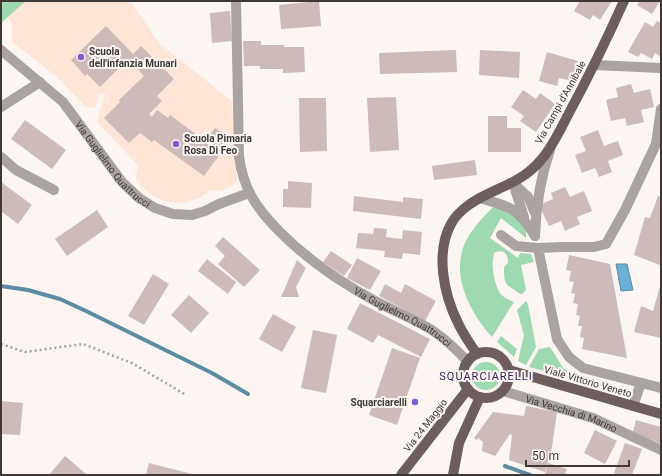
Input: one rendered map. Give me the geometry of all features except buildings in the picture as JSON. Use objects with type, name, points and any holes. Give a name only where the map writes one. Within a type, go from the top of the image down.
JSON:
[{"type":"main road","name":"Via Campi d'Annibale","points":[[477,354],[463,333],[452,310],[445,284],[443,260],[446,236],[452,222],[465,208],[480,198],[513,183],[533,169],[551,146],[595,65],[624,1]]},
{"type":"main road","points":[[484,352],[497,355],[502,359],[509,370],[507,385],[503,391],[492,397],[480,397],[473,394],[468,389],[465,382],[464,375],[468,362],[477,354],[484,352]]},
{"type":"main road","name":"Viale Vittorio Veneto","points":[[509,370],[661,414]]},
{"type":"main road","name":"Via 24 Maggio","points":[[401,475],[468,389]]},
{"type":"main road","points":[[453,475],[459,443],[480,397]]},
{"type":"street","name":"Via Guglielmo Quattrucci","points":[[236,1],[239,156],[242,173],[249,192],[262,212],[277,229],[316,264],[369,298],[432,330],[449,343],[468,362]]},
{"type":"street","name":"Via Guglielmo Quattrucci","points":[[1,50],[63,102],[122,182],[139,198],[155,208],[173,214],[192,215],[249,192]]},
{"type":"street","points":[[595,65],[661,68]]},
{"type":"street","points":[[1,107],[40,82]]},
{"type":"street","points":[[501,235],[516,246],[540,248],[594,247],[606,244],[625,210],[656,144],[661,109]]},
{"type":"street","points":[[535,236],[540,182],[551,146]]},
{"type":"street","points":[[1,157],[16,170],[54,190]]},
{"type":"street","points":[[513,183],[528,197],[536,215]]},
{"type":"street","points":[[513,183],[525,220]]},
{"type":"street","points":[[480,198],[515,210],[525,220],[535,236],[540,248],[557,339],[568,357],[583,368],[661,388]]},
{"type":"street","points":[[633,406],[641,383]]},
{"type":"street","name":"Via Vecchia di Marino","points":[[503,391],[593,418],[661,450]]},
{"type":"path","points":[[1,344],[24,352],[83,344],[132,363],[186,395]]},
{"type":"shaded area","name":"Scuola Pimaria Rosa Di Feo","points":[[26,1],[130,1],[160,44],[232,101],[237,180],[232,186],[219,191],[211,190],[199,198],[185,203],[170,202],[156,198],[144,189],[140,185],[136,176],[138,165],[97,122],[104,98],[106,96],[103,92],[99,95],[95,108],[86,107],[56,76],[12,42],[12,24],[8,17]]},
{"type":"green space","points":[[1,1],[26,1],[1,23]]},
{"type":"green space","points":[[494,206],[511,214],[521,222],[526,232],[526,238],[501,218],[490,238],[518,258],[520,253],[531,254],[534,262],[521,265],[526,290],[520,294],[506,284],[504,278],[504,267],[508,263],[506,255],[502,251],[495,252],[493,273],[496,284],[502,295],[514,302],[492,337],[479,320],[468,300],[463,289],[460,267],[465,242],[478,223]]},
{"type":"green space","points":[[526,301],[528,304],[536,347],[526,365],[518,361],[524,335],[517,310]]},
{"type":"green space","points":[[501,336],[517,349],[514,357],[497,342]]},
{"type":"green space","points":[[550,347],[564,369],[581,377],[618,389],[618,391],[529,367],[539,349]]},
{"type":"green space","points":[[486,362],[496,366],[500,376],[496,386],[486,390],[476,386],[472,376],[476,366]]},
{"type":"water","points":[[616,264],[627,264],[633,290],[621,291]]},
{"type":"waterway","points":[[1,286],[28,290],[60,299],[212,373],[248,394]]},
{"type":"waterway","points":[[505,466],[530,475]]},
{"type":"place","name":"Scuola dell'infanzia Munari","points":[[81,57]]},
{"type":"place","name":"Scuola Pimaria Rosa Di Feo","points":[[176,144]]},
{"type":"place","name":"Squarciarelli","points":[[415,402]]},
{"type":"district","name":"SQUARCIARELLI","points":[[486,376]]}]
